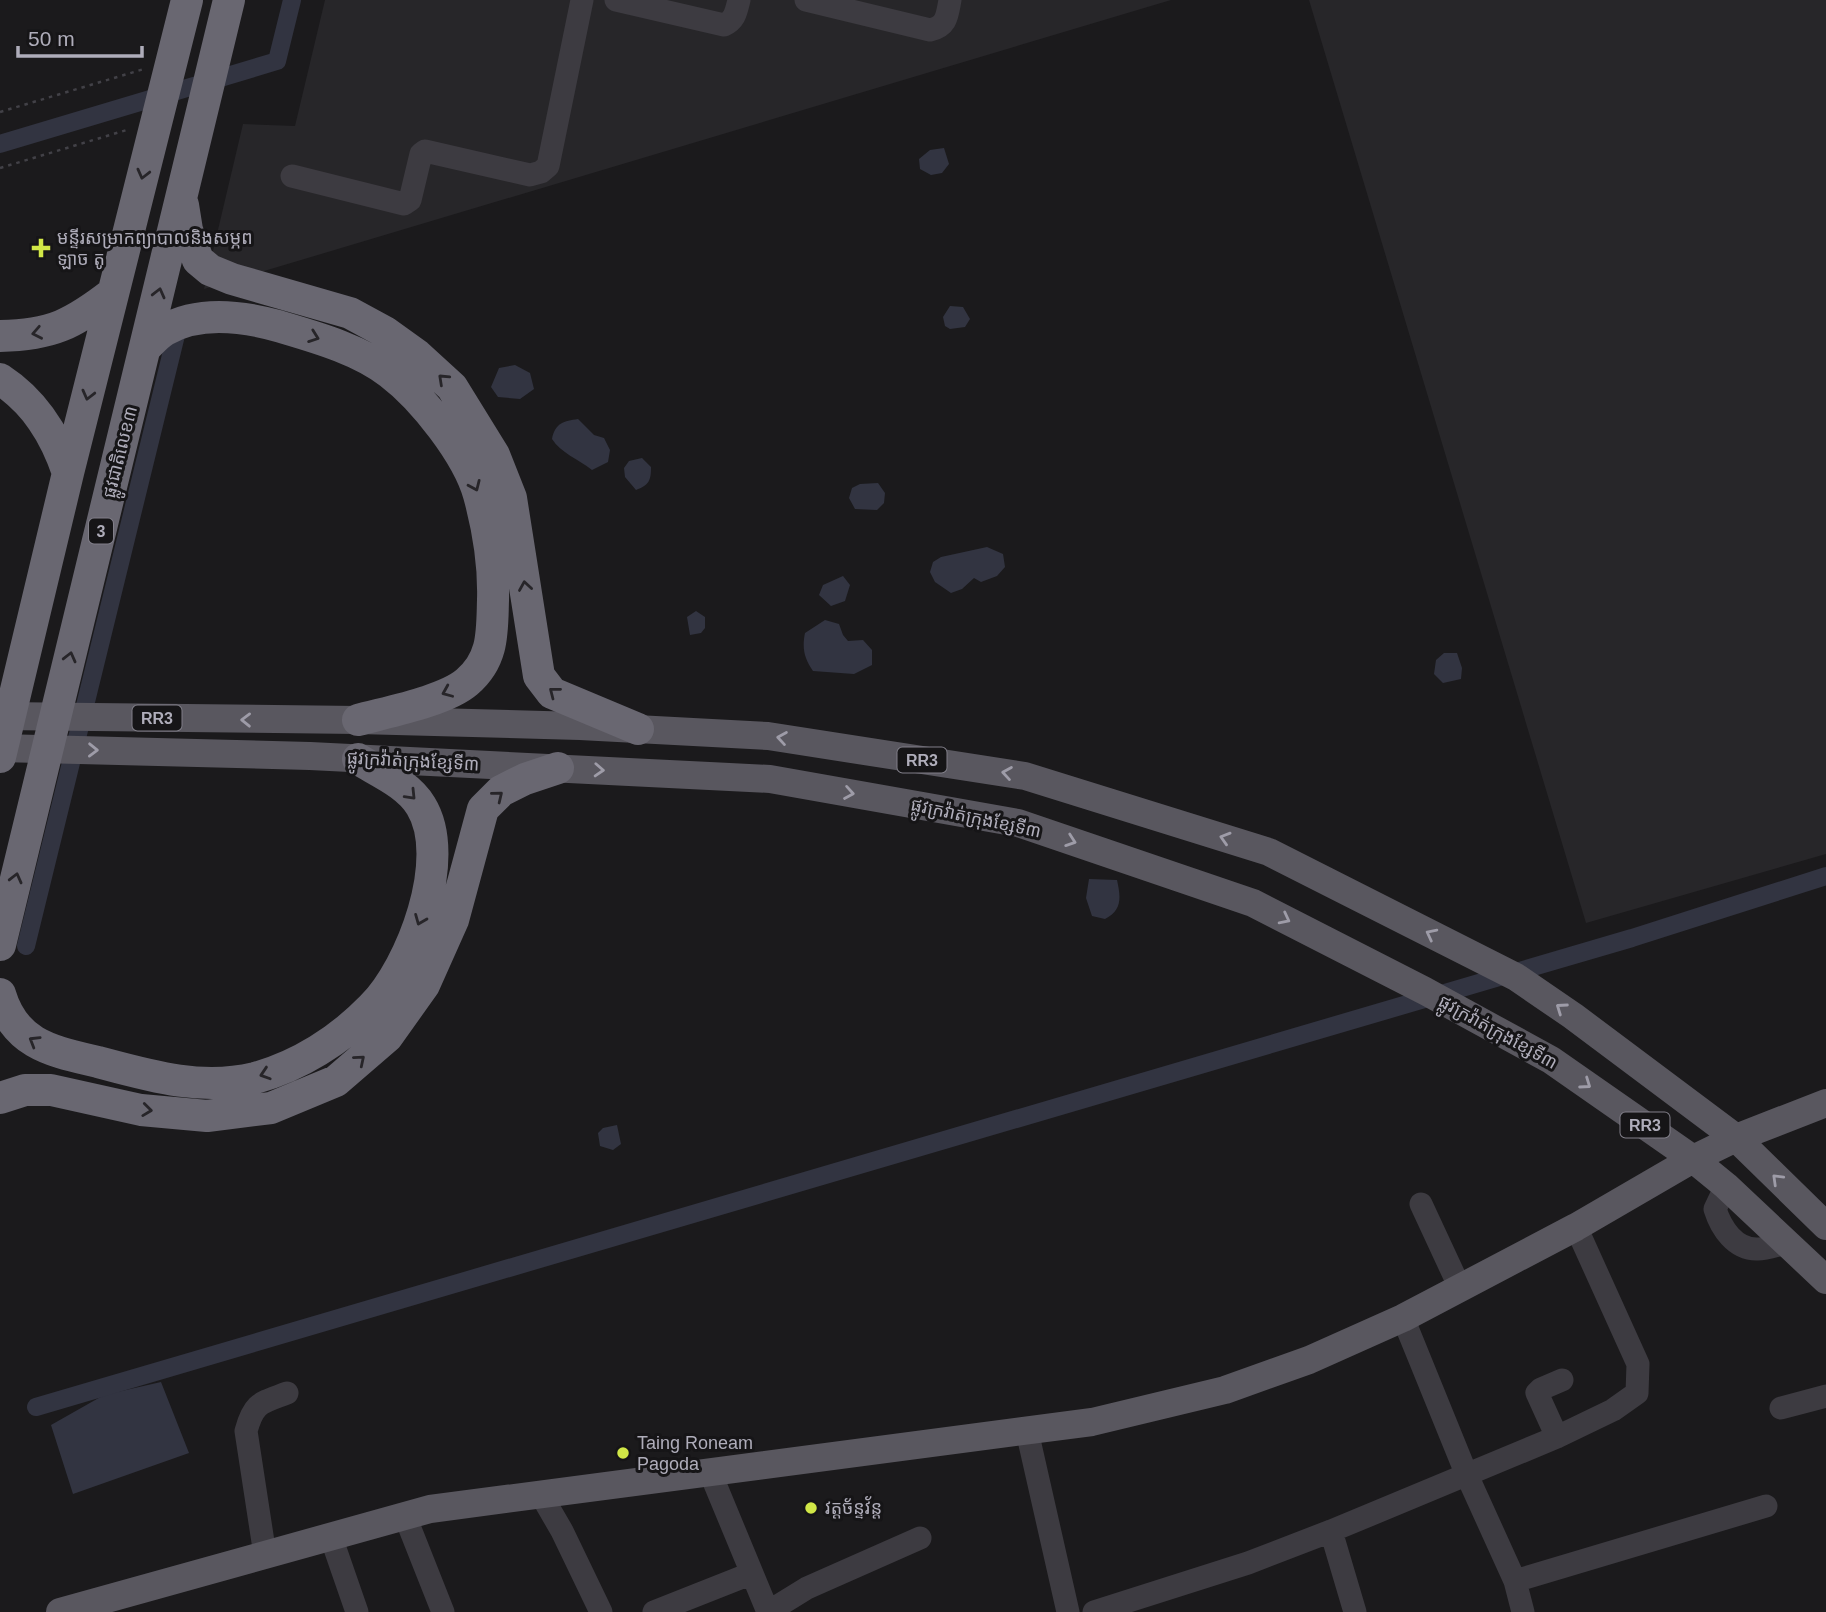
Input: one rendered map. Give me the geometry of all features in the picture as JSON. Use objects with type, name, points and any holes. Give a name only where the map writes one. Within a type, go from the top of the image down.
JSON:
[{"type":"highway","points":[[0,757],[187,0]]},
{"type":"highway","name":"ផ្លូវជាតិលេខ៣","points":[[0,945],[229,0]]},
{"type":"highway","points":[[182,197],[187,230],[198,260],[211,270],[232,279],[350,313],[385,332],[417,355],[452,387],[494,455],[511,498],[539,676],[552,693],[638,729]]},
{"type":"highway","points":[[0,336],[23,336],[66,325],[113,293]]},
{"type":"highway","points":[[146,347],[162,331],[182,321],[201,318],[248,318],[296,331],[346,349],[389,372],[426,407],[456,448],[479,493],[489,543],[494,590],[492,645],[483,663],[468,682],[451,692],[358,720]]},
{"type":"highway","points":[[0,379],[16,389],[34,407],[60,450],[68,473]]},
{"type":"highway","points":[[0,994],[14,1025],[28,1039],[53,1051],[182,1082],[231,1082],[257,1077],[315,1054],[373,1007],[396,976],[424,909],[430,883],[434,854],[431,830],[421,806],[407,789],[358,759]]},
{"type":"highway","points":[[0,1098],[25,1090],[51,1090],[141,1110],[207,1116],[271,1108],[336,1081],[387,1037],[424,985],[453,920],[483,809],[501,791],[558,768]]},
{"type":"main road","name":"RR3","points":[[0,716],[358,720],[768,736],[1025,776],[1269,852],[1504,971],[1573,1016],[1736,1138],[1826,1226]]},
{"type":"main road","name":"ផ្លូវក្រវ៉ាត់ក្រុងខ្សែទី៣","points":[[0,748],[310,756],[770,779],[1018,823],[1253,904],[1434,996],[1551,1060],[1693,1159],[1726,1186],[1826,1280]]},
{"type":"main road","points":[[78,1610],[430,1509],[1092,1422],[1225,1390],[1309,1360],[1403,1318],[1576,1227],[1693,1159],[1736,1138],[1826,1103]]},
{"type":"street","points":[[292,176],[404,204],[410,200],[421,154],[425,151],[530,175],[541,172],[548,166],[582,0]]},
{"type":"street","points":[[617,0],[723,25],[732,21],[739,0]]},
{"type":"street","points":[[806,0],[930,30],[940,28],[945,23],[950,0]]},
{"type":"street","points":[[1421,1204],[1460,1288]]},
{"type":"street","points":[[1094,1612],[1248,1563],[1331,1531],[1557,1437],[1613,1410],[1637,1393],[1638,1364],[1576,1227]]},
{"type":"street","points":[[1403,1318],[1466,1473],[1515,1581],[1523,1612]]},
{"type":"street","points":[[1557,1437],[1537,1393],[1562,1380]]},
{"type":"street","points":[[265,1555],[246,1431],[251,1413],[260,1404],[287,1393]]},
{"type":"street","points":[[1780,1408],[1826,1396]]},
{"type":"street","points":[[1027,1431],[1068,1612]]},
{"type":"street","points":[[710,1472],[768,1612],[807,1588],[920,1538]]},
{"type":"street","points":[[540,1493],[562,1531],[601,1612]]},
{"type":"street","points":[[1515,1581],[1766,1506]]},
{"type":"street","points":[[405,1516],[443,1612]]},
{"type":"street","points":[[1331,1531],[1355,1612]]},
{"type":"street","points":[[331,1537],[357,1612]]},
{"type":"street","points":[[654,1612],[750,1574]]},
{"type":"path","points":[[0,112],[171,67]]},
{"type":"path","points":[[0,168],[159,114]]},
{"type":"shaded area","points":[[325,0],[1171,0],[204,289],[243,124],[295,126]]},
{"type":"shaded area","points":[[1309,0],[1826,0],[1826,854],[1586,923]]},
{"type":"water","points":[[944,148],[949,164],[942,173],[931,175],[920,169],[919,159],[930,150]]},
{"type":"water","points":[[950,306],[963,307],[970,319],[965,327],[950,329],[945,326],[943,317]]},
{"type":"water","points":[[515,365],[530,373],[534,389],[520,399],[498,397],[491,387],[499,368]]},
{"type":"water","points":[[578,419],[594,435],[604,438],[610,450],[608,462],[592,470],[565,452],[552,439],[555,429],[561,424]]},
{"type":"water","points":[[642,458],[651,467],[650,476],[646,484],[636,490],[625,477],[624,468],[629,461]]},
{"type":"water","points":[[878,483],[885,493],[884,503],[877,510],[855,509],[849,498],[852,488],[860,484]]},
{"type":"water","points":[[987,547],[1003,554],[1005,567],[997,576],[981,582],[974,578],[962,589],[951,593],[935,582],[930,572],[933,562],[941,557]]},
{"type":"water","points":[[843,576],[850,585],[845,601],[831,606],[819,595],[823,585]]},
{"type":"water","points":[[696,611],[705,617],[705,628],[701,633],[690,635],[687,617]]},
{"type":"water","points":[[825,620],[839,624],[848,641],[863,640],[872,650],[872,665],[854,674],[813,671],[804,653],[805,633]]},
{"type":"water","points":[[1444,653],[1457,653],[1462,668],[1461,679],[1443,683],[1434,674],[1436,660]]},
{"type":"water","points":[[1089,879],[1117,880],[1119,903],[1115,912],[1105,919],[1092,916],[1086,898]]},
{"type":"water","points":[[617,1125],[621,1144],[613,1150],[600,1146],[598,1133],[603,1128]]},
{"type":"water","points":[[161,1382],[189,1453],[73,1494],[51,1425],[104,1395]]},
{"type":"waterway","points":[[0,144],[277,61],[292,0]]},
{"type":"waterway","points":[[26,946],[176,335]]},
{"type":"waterway","points":[[36,1407],[1632,938],[1826,876]]},
{"type":"place","name":"មន្ទីរសម្រាកព្យាបាលនិងសម្ភព ឡាច តូ","points":[[41,248]]},
{"type":"place","name":"Taing Roneam Pagoda","points":[[623,1453]]},
{"type":"place","name":"វត្តច័ន្ទវ័ន្ត","points":[[811,1508]]}]
